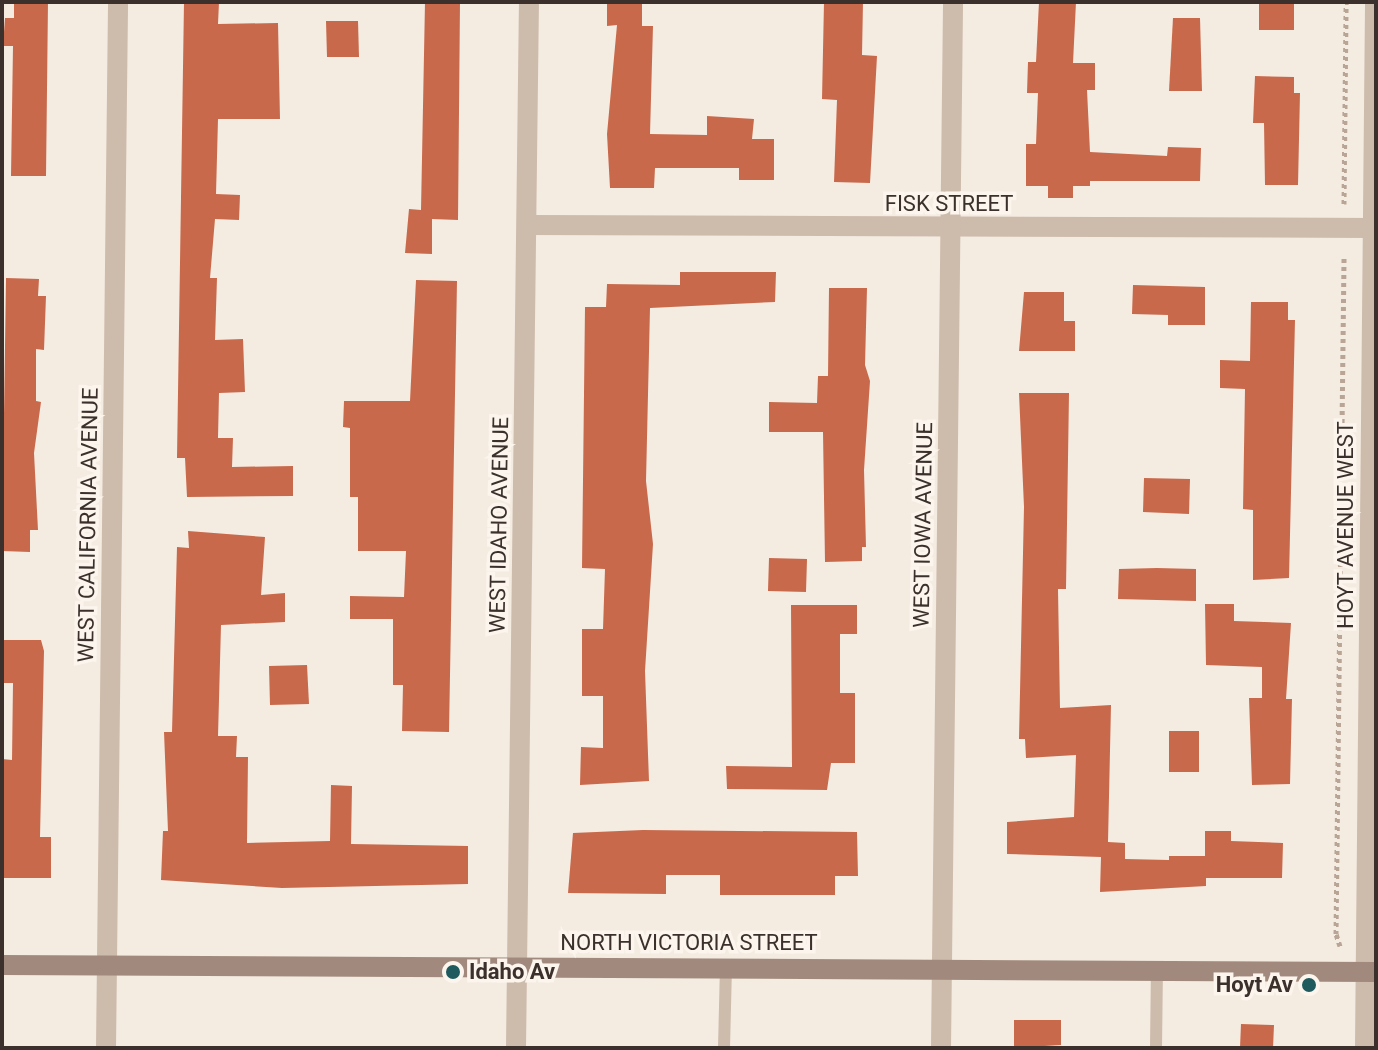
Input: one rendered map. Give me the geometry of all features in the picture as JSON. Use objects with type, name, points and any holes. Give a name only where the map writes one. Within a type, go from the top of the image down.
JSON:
[{"type":"street","name":"WEST CALIFORNIA AVENUE","points":[[106,1048],[118,2]]},
{"type":"street","name":"WEST IDAHO AVENUE","points":[[516,1048],[529,2]]},
{"type":"street","name":"WEST IOWA AVENUE","points":[[941,1048],[953,2]]},
{"type":"street","name":"HOYT AVENUE WEST","points":[[1365,1048],[1371,972],[1375,2]]},
{"type":"street","name":"FISK STREET","points":[[527,225],[1372,228]]},
{"type":"street","name":"NORTH VICTORIA STREET","points":[[2,965],[726,965],[941,970],[1371,972]]},
{"type":"lane","points":[[724,1048],[726,965]]},
{"type":"lane","points":[[1156,1048],[1157,970]]},
{"type":"path","points":[[1344,204],[1346,2]]},
{"type":"path","points":[[1340,946],[1336,934],[1344,257]]},
{"type":"building","points":[[14,2],[48,2],[46,176],[11,176],[13,46],[3,46],[5,18],[14,18]]},
{"type":"building","points":[[184,2],[219,2],[218,24],[278,23],[280,119],[218,119],[216,194],[240,195],[239,220],[215,219],[210,278],[217,278],[215,340],[243,339],[245,392],[219,393],[218,438],[233,438],[232,467],[293,466],[293,496],[187,497],[185,458],[177,458]]},
{"type":"building","points":[[425,2],[460,2],[458,220],[432,219],[432,254],[405,253],[409,209],[421,210]]},
{"type":"building","points":[[607,2],[642,2],[642,26],[653,26],[650,134],[707,135],[707,116],[754,119],[752,139],[774,139],[774,180],[739,180],[739,168],[655,168],[654,188],[610,188],[607,134],[617,25],[607,26]]},
{"type":"building","points":[[824,2],[863,2],[862,55],[877,56],[870,183],[834,182],[837,100],[822,99]]},
{"type":"building","points":[[1039,2],[1076,2],[1073,63],[1095,63],[1095,90],[1087,90],[1090,152],[1167,156],[1168,147],[1201,148],[1200,181],[1090,181],[1090,186],[1073,186],[1073,198],[1048,198],[1048,186],[1026,186],[1026,144],[1036,144],[1038,93],[1027,93],[1028,62],[1036,62]]},
{"type":"building","points":[[1259,2],[1294,2],[1294,30],[1259,30]]},
{"type":"building","points":[[1173,18],[1200,18],[1202,91],[1169,91]]},
{"type":"building","points":[[326,21],[358,21],[359,57],[327,57]]},
{"type":"building","points":[[1255,76],[1294,77],[1294,93],[1300,93],[1298,185],[1265,185],[1264,123],[1253,123]]},
{"type":"building","points":[[680,272],[776,272],[775,302],[650,308],[646,481],[653,544],[645,671],[649,781],[580,785],[581,747],[603,748],[603,696],[582,696],[582,629],[603,629],[605,569],[582,568],[585,307],[606,307],[607,284],[680,285]]},
{"type":"building","points":[[6,278],[39,279],[38,296],[46,296],[44,350],[36,349],[36,401],[41,402],[34,453],[38,530],[30,530],[30,552],[2,551]]},
{"type":"building","points":[[416,280],[457,281],[449,732],[402,731],[403,685],[393,685],[393,619],[350,619],[350,596],[404,597],[406,551],[358,551],[358,497],[350,497],[350,428],[343,427],[344,401],[410,401]]},
{"type":"building","points":[[1133,285],[1205,287],[1205,325],[1168,325],[1168,315],[1132,314]]},
{"type":"building","points":[[829,288],[867,288],[865,365],[870,381],[864,470],[866,547],[862,547],[862,561],[825,562],[823,432],[769,432],[769,402],[817,403],[818,376],[828,376]]},
{"type":"building","points":[[1024,292],[1064,292],[1064,321],[1075,321],[1075,351],[1019,351]]},
{"type":"building","points":[[1251,302],[1288,302],[1288,320],[1295,320],[1289,578],[1253,580],[1253,510],[1243,509],[1245,389],[1220,388],[1220,360],[1250,361]]},
{"type":"building","points":[[1019,393],[1069,393],[1066,589],[1058,589],[1060,708],[1111,705],[1108,842],[1125,843],[1125,859],[1169,860],[1169,856],[1205,856],[1205,831],[1231,831],[1231,841],[1283,843],[1282,878],[1206,878],[1206,886],[1100,892],[1101,857],[1007,854],[1007,822],[1074,817],[1076,755],[1026,758],[1025,739],[1019,739],[1024,507]]},
{"type":"building","points":[[1144,478],[1190,479],[1189,514],[1143,512]]},
{"type":"building","points":[[188,531],[265,537],[261,595],[285,593],[285,622],[221,625],[218,736],[237,736],[236,757],[248,757],[247,843],[330,841],[331,785],[352,786],[351,844],[468,846],[468,884],[282,888],[161,880],[163,831],[168,831],[164,732],[172,732],[177,547],[189,548]]},
{"type":"building","points":[[769,558],[807,559],[806,592],[768,591]]},
{"type":"building","points":[[1119,569],[1196,569],[1196,601],[1118,599]]},
{"type":"building","points":[[1205,604],[1234,604],[1234,621],[1291,623],[1286,699],[1292,699],[1290,784],[1252,785],[1249,698],[1262,698],[1262,667],[1206,665]]},
{"type":"building","points":[[791,605],[857,605],[857,634],[840,634],[840,693],[855,693],[855,763],[831,763],[827,790],[727,789],[726,766],[792,767]]},
{"type":"building","points":[[2,640],[41,640],[44,651],[40,837],[51,837],[51,878],[2,878],[2,759],[12,760],[13,683],[2,683]]},
{"type":"building","points":[[307,665],[309,704],[270,705],[269,666]]},
{"type":"building","points":[[1169,731],[1199,731],[1199,772],[1169,772]]},
{"type":"building","points":[[643,830],[857,832],[858,876],[835,876],[835,895],[720,895],[720,875],[666,875],[666,894],[568,893],[573,833]]},
{"type":"building","points":[[1014,1020],[1061,1020],[1061,1045],[1014,1048]]},
{"type":"building","points":[[1241,1024],[1274,1025],[1273,1048],[1240,1048]]},
{"type":"place","name":"Idaho Av","points":[[453,972]]},
{"type":"place","name":"Hoyt Av","points":[[1309,985]]}]
